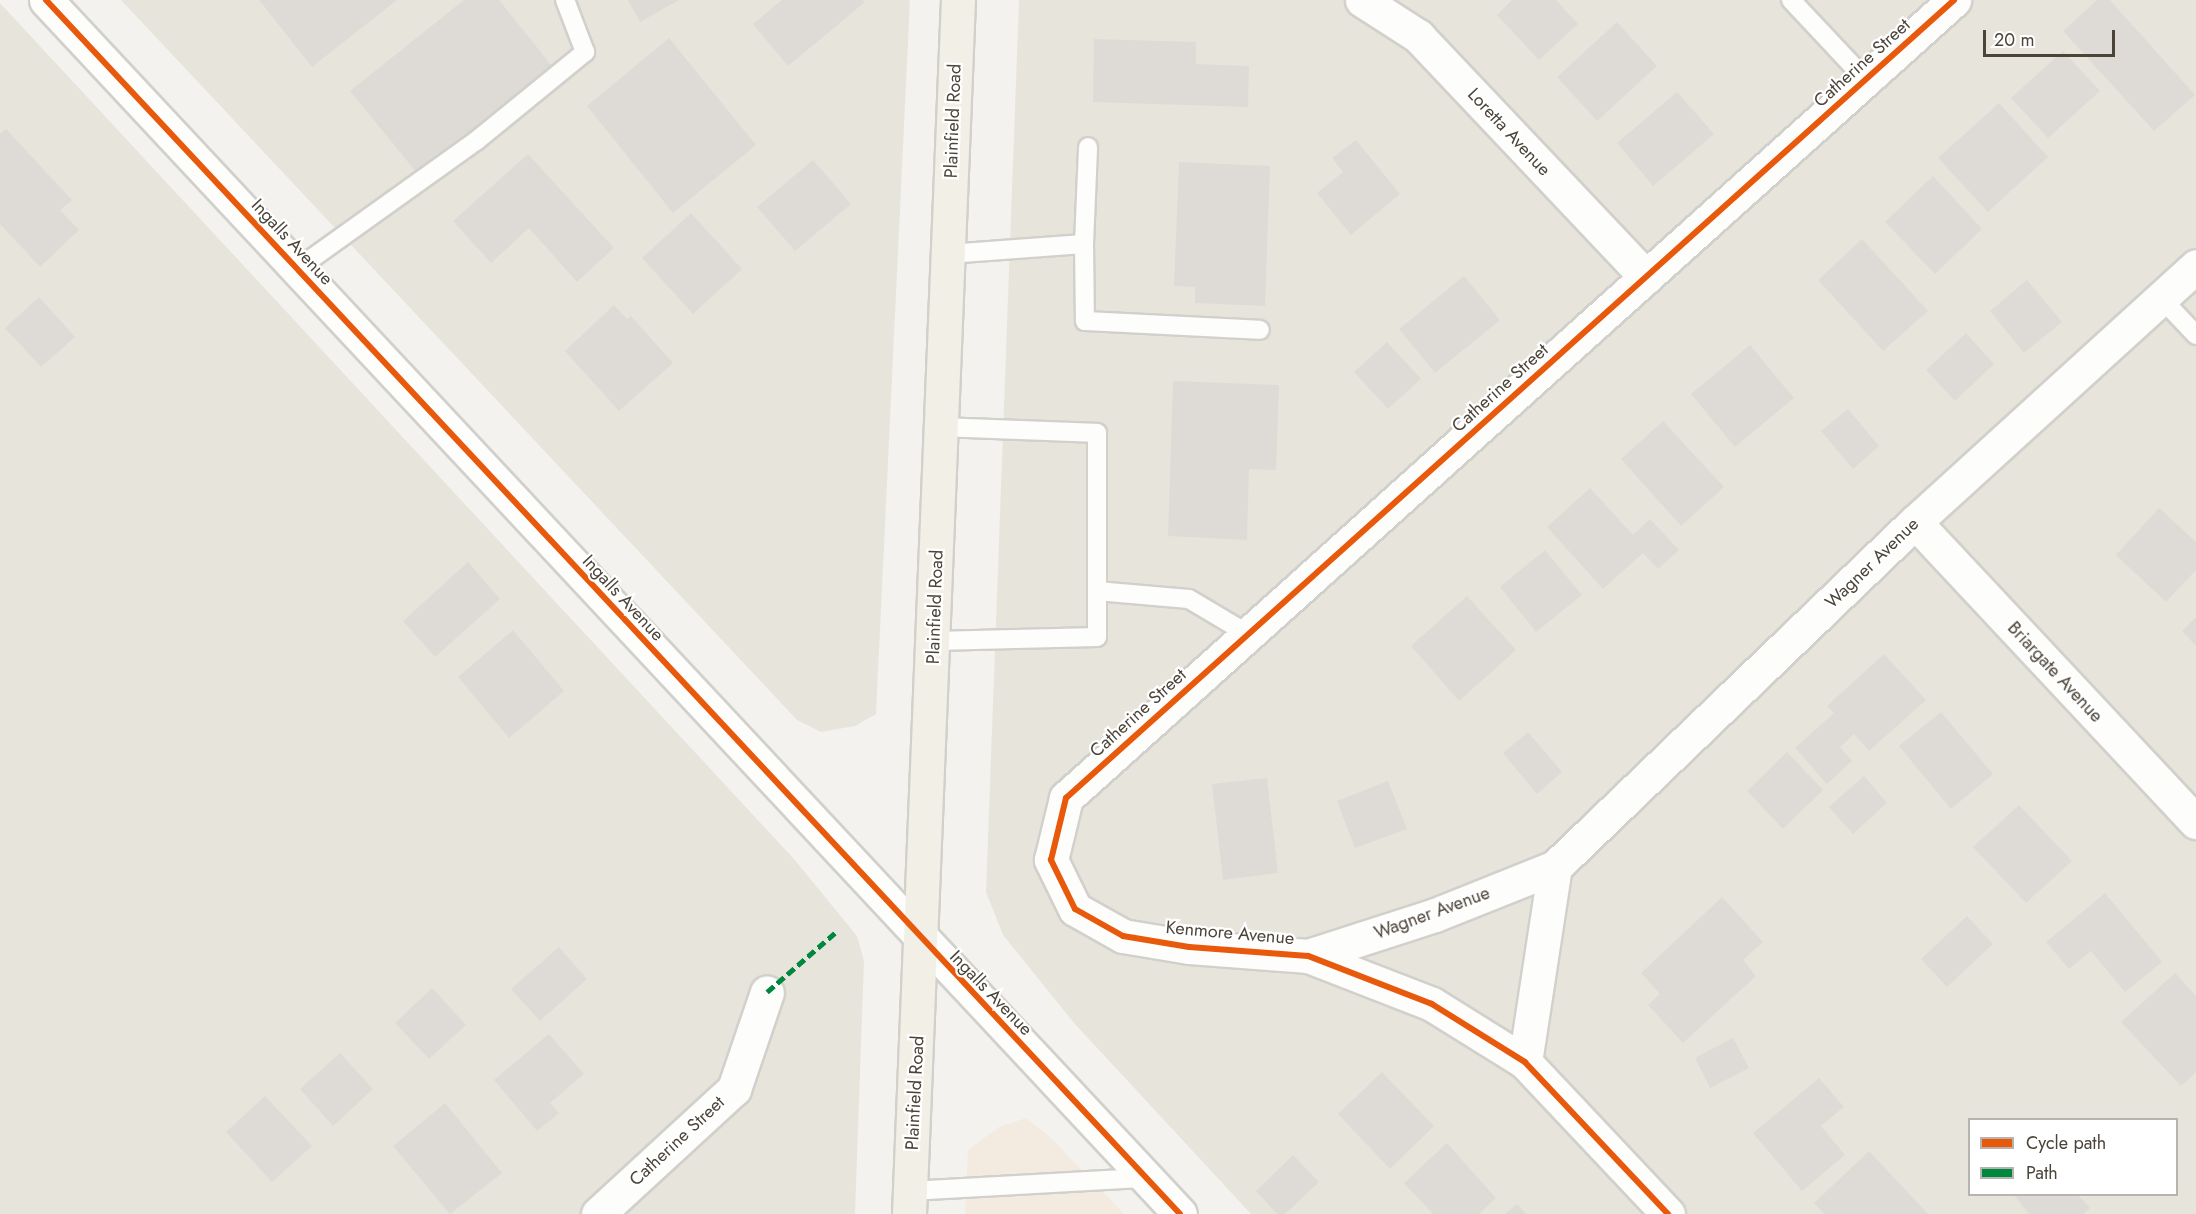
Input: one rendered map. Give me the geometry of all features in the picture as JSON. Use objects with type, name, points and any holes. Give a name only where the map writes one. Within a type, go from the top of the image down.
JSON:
[{"type":"main road","name":"Plainfield Road","points":[[909,1203],[922,942],[958,0]]},
{"type":"street","name":"Ingalls Avenue","points":[[46,0],[922,942],[1180,1214]]},
{"type":"street","name":"Loretta Avenue","points":[[1362,0],[1418,36],[1646,277]]},
{"type":"street","name":"Catherine Street","points":[[1066,798],[1954,0]]},
{"type":"street","name":"Wagner Avenue","points":[[1308,956],[1435,915],[1555,867],[1915,522],[2196,266]]},
{"type":"street","name":"Briargate Avenue","points":[[1915,522],[2196,822]]},
{"type":"street","name":"Kenmore Avenue","points":[[1066,798],[1051,860],[1075,909],[1123,936],[1189,947],[1308,956],[1432,1004],[1525,1062],[1668,1214]]},
{"type":"street","points":[[1525,1062],[1555,867]]},
{"type":"street","name":"Catherine Street","points":[[598,1214],[734,1089],[767,992]]},
{"type":"lane","points":[[297,269],[476,141],[585,52],[565,0]]},
{"type":"lane","points":[[1791,0],[1866,80]]},
{"type":"lane","points":[[1088,147],[1084,321],[1260,330]]},
{"type":"lane","points":[[948,254],[1084,244]]},
{"type":"lane","points":[[2161,298],[2196,335]]},
{"type":"lane","points":[[934,641],[1097,638],[1097,433],[942,427]]},
{"type":"lane","points":[[1097,591],[1189,599],[1248,634]]},
{"type":"lane","points":[[909,1203],[1146,1178]]},
{"type":"shaded area","points":[[121,0],[910,0],[876,714],[855,726],[821,732],[797,720]]},
{"type":"shaded area","points":[[1019,0],[2196,0],[2196,1214],[1251,1214],[1074,1023],[1003,935],[986,892]]},
{"type":"shaded area","points":[[0,3],[794,859],[857,936],[864,961],[855,1214],[0,1214]]},
{"type":"shaded area","points":[[1026,1118],[1050,1137],[1124,1214],[965,1214],[968,1150],[999,1127]]},
{"type":"building","points":[[259,0],[397,0],[312,67]]},
{"type":"building","points":[[464,0],[499,0],[556,71],[422,179],[350,91]]},
{"type":"building","points":[[628,0],[679,0],[640,22]]},
{"type":"building","points":[[782,0],[863,0],[865,2],[788,66],[753,24]]},
{"type":"building","points":[[1512,0],[1556,0],[1578,24],[1539,60],[1497,15]]},
{"type":"building","points":[[2097,0],[2110,0],[2195,95],[2154,131],[2063,31]]},
{"type":"building","points":[[1617,22],[1657,66],[1597,121],[1557,77]]},
{"type":"building","points":[[669,38],[756,145],[673,213],[587,106]]},
{"type":"building","points":[[1094,39],[1196,42],[1196,64],[1249,66],[1248,107],[1093,102]]},
{"type":"building","points":[[2063,51],[2100,91],[2048,138],[2011,98]]},
{"type":"building","points":[[1677,92],[1714,134],[1653,186],[1617,143]]},
{"type":"building","points":[[1999,103],[2048,157],[1988,212],[1938,158]]},
{"type":"building","points":[[6,129],[72,200],[60,210],[79,230],[40,267],[0,224],[0,134]]},
{"type":"building","points":[[1356,140],[1400,194],[1351,235],[1317,193],[1343,172],[1332,158]]},
{"type":"building","points":[[528,154],[614,248],[577,282],[529,228],[491,263],[453,221]]},
{"type":"building","points":[[813,160],[851,204],[795,251],[757,207]]},
{"type":"building","points":[[1179,162],[1270,166],[1265,306],[1195,303],[1195,287],[1174,286]]},
{"type":"building","points":[[1933,176],[1982,229],[1935,274],[1885,222]]},
{"type":"building","points":[[691,213],[742,269],[693,314],[642,258]]},
{"type":"building","points":[[1862,239],[1928,311],[1883,351],[1818,280]]},
{"type":"building","points":[[1464,276],[1500,320],[1435,373],[1399,329]]},
{"type":"building","points":[[2027,280],[2062,322],[2024,353],[1990,311]]},
{"type":"building","points":[[39,297],[75,337],[41,367],[5,328]]},
{"type":"building","points":[[614,305],[627,319],[631,316],[673,363],[619,411],[565,351]]},
{"type":"building","points":[[1966,333],[1994,364],[1955,401],[1926,370]]},
{"type":"building","points":[[1387,342],[1421,379],[1388,409],[1354,372]]},
{"type":"building","points":[[1750,345],[1794,398],[1735,447],[1691,394]]},
{"type":"building","points":[[1173,381],[1279,385],[1276,470],[1249,469],[1247,540],[1168,536]]},
{"type":"building","points":[[1848,409],[1879,446],[1853,469],[1821,431]]},
{"type":"building","points":[[1663,421],[1724,487],[1681,526],[1621,459]]},
{"type":"building","points":[[1590,488],[1633,535],[1650,519],[1679,550],[1658,569],[1643,553],[1603,589],[1547,527]]},
{"type":"building","points":[[2159,508],[2196,542],[2196,570],[2166,602],[2116,555]]},
{"type":"building","points":[[1545,550],[1582,595],[1536,632],[1500,587]]},
{"type":"building","points":[[468,562],[500,599],[435,657],[403,621]]},
{"type":"building","points":[[1467,596],[1516,650],[1459,701],[1411,646]]},
{"type":"building","points":[[2196,617],[2196,646],[2182,631]]},
{"type":"building","points":[[513,630],[564,691],[509,738],[458,677]]},
{"type":"building","points":[[1884,654],[1926,700],[1869,751],[1854,734],[1840,747],[1852,761],[1827,784],[1795,748],[1834,713],[1827,706]]},
{"type":"building","points":[[1941,712],[1993,774],[1951,809],[1899,746]]},
{"type":"building","points":[[1528,732],[1562,772],[1537,794],[1503,753]]},
{"type":"building","points":[[1787,752],[1823,790],[1783,829],[1747,791]]},
{"type":"building","points":[[1864,776],[1887,803],[1853,834],[1829,807]]},
{"type":"building","points":[[1267,778],[1278,873],[1223,880],[1212,784]]},
{"type":"building","points":[[1388,781],[1407,829],[1355,848],[1337,801]]},
{"type":"building","points":[[2019,805],[2072,861],[2026,903],[1973,847]]},
{"type":"building","points":[[2105,893],[2162,962],[2125,992],[2091,951],[2069,969],[2046,942]]},
{"type":"building","points":[[1722,897],[1763,942],[1743,960],[1756,976],[1683,1043],[1648,1005],[1660,994],[1641,973]]},
{"type":"building","points":[[1967,916],[1993,944],[1947,987],[1921,959]]},
{"type":"building","points":[[559,947],[587,979],[540,1021],[511,989]]},
{"type":"building","points":[[2175,973],[2196,996],[2196,1072],[2181,1086],[2121,1022]]},
{"type":"building","points":[[432,988],[466,1025],[429,1059],[395,1023]]},
{"type":"building","points":[[549,1034],[584,1074],[550,1103],[559,1113],[537,1131],[494,1080]]},
{"type":"building","points":[[1733,1038],[1749,1068],[1710,1088],[1695,1058]]},
{"type":"building","points":[[340,1053],[373,1089],[333,1126],[300,1089]]},
{"type":"building","points":[[1382,1072],[1434,1126],[1390,1169],[1338,1114]]},
{"type":"building","points":[[1819,1078],[1844,1107],[1821,1126],[1845,1155],[1802,1191],[1753,1133]]},
{"type":"building","points":[[265,1096],[312,1146],[272,1182],[226,1132]]},
{"type":"building","points":[[445,1103],[502,1173],[450,1214],[393,1146]]},
{"type":"building","points":[[1447,1143],[1496,1198],[1479,1214],[1433,1214],[1404,1183]]},
{"type":"building","points":[[1869,1151],[1928,1214],[1824,1214],[1814,1203]]},
{"type":"building","points":[[1293,1155],[1319,1182],[1285,1214],[1277,1214],[1256,1191]]},
{"type":"building","points":[[2015,1196],[2079,1196],[2090,1208],[2083,1214],[2029,1214]]},
{"type":"building","points":[[1517,1204],[1526,1214],[1505,1214]]},
{"type":"marked path","points":[[767,992],[837,931]]},
{"type":"cycle path","points":[[46,0],[1180,1214]]},
{"type":"cycle path","points":[[1668,1214],[1525,1062],[1432,1004],[1308,956],[1189,947],[1123,936],[1075,909],[1051,860],[1066,798],[1954,0]]}]
